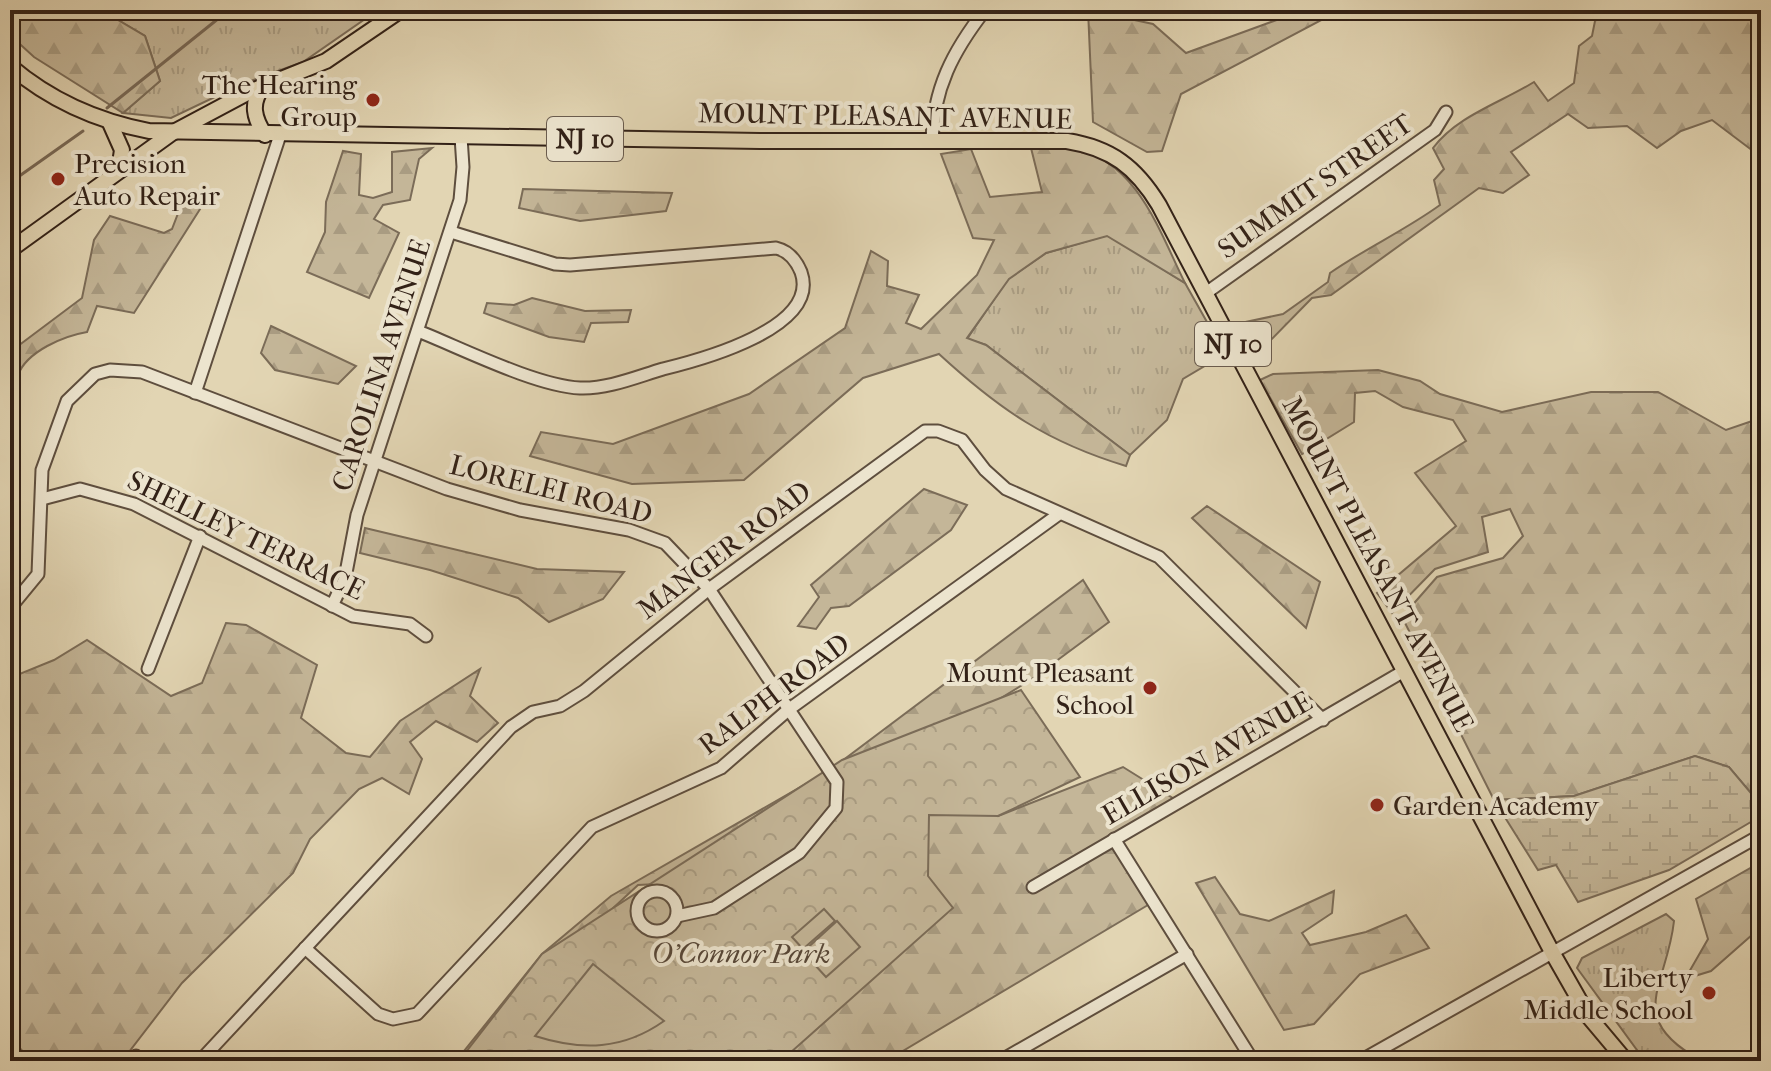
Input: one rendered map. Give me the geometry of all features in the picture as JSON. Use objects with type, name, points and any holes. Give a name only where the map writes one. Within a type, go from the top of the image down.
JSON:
[{"type":"main road","points":[[10,250],[172,133],[263,86],[326,61],[401,10]]},
{"type":"main road","name":"MOUNT PLEASANT AVENUE","points":[[10,66],[55,99],[110,123],[172,133],[1067,141],[1112,153],[1137,171],[1147,185],[1552,952],[1589,1017],[1626,1061]]},
{"type":"main road","points":[[263,86],[254,106],[256,120],[272,135]]},
{"type":"main road","points":[[110,123],[122,150],[119,170]]},
{"type":"street","points":[[932,142],[936,100],[947,67],[984,10]]},
{"type":"street","name":"SUMMIT STREET","points":[[1206,293],[1435,130],[1446,112]]},
{"type":"street","points":[[195,393],[272,135]]},
{"type":"street","name":"CAROLINA AVENUE","points":[[332,606],[345,578],[357,515],[451,232],[462,182],[461,137]]},
{"type":"street","points":[[418,331],[552,383],[595,387],[732,349],[782,319],[797,303],[803,283],[792,256],[781,249],[570,265],[555,264],[451,232]]},
{"type":"street","name":"LORELEI ROAD","points":[[10,608],[38,574],[46,452],[67,401],[81,384],[95,374],[124,369],[142,372],[374,463],[488,502],[648,536],[677,552],[709,589],[837,782],[836,808],[799,853],[714,908],[677,916]]},
{"type":"street","name":"MANGER ROAD","points":[[200,1061],[511,727],[533,712],[560,706],[584,691],[709,589],[925,431],[938,431],[962,440],[994,480],[1059,514],[1159,557],[1323,720]]},
{"type":"street","name":"SHELLEY TERRACE","points":[[42,499],[80,489],[95,490],[134,504],[200,536],[332,606],[368,621],[410,624],[426,636]]},
{"type":"street","name":"RALPH ROAD","points":[[305,948],[378,1014],[402,1019],[417,1014],[592,827],[721,768],[788,710],[1059,514]]},
{"type":"street","points":[[148,669],[200,536]]},
{"type":"street","name":"ELLISON AVENUE","points":[[1033,887],[1404,671]]},
{"type":"street","points":[[1360,1061],[1379,1056],[1552,952],[1761,835]]},
{"type":"street","points":[[1114,839],[1253,1061]]},
{"type":"street","points":[[1000,1061],[1187,954]]},
{"type":"green space","points":[[10,10],[101,10],[145,36],[160,81],[123,113],[34,57],[10,35]]},
{"type":"green space","points":[[101,10],[378,10],[303,62],[242,84],[171,118],[123,113],[160,81],[145,36]]},
{"type":"green space","points":[[1088,10],[1153,24],[1186,53],[1304,10],[1333,10],[1329,16],[1181,94],[1162,151],[1147,152],[1093,122]]},
{"type":"green space","points":[[1609,10],[1761,10],[1761,157],[1712,120],[1681,131],[1657,148],[1627,126],[1588,128],[1568,114],[1511,152],[1529,175],[1503,193],[1479,188],[1331,295],[1312,298],[1261,350],[1241,323],[1283,314],[1328,282],[1330,273],[1440,205],[1434,180],[1444,169],[1433,148],[1454,127],[1534,82],[1548,101],[1574,83],[1579,46],[1592,36],[1595,21]]},
{"type":"green space","points":[[432,148],[419,159],[410,200],[383,205],[374,219],[399,233],[369,298],[307,272],[325,232],[326,202],[343,151],[361,154],[359,195],[373,198],[392,192],[392,152]]},
{"type":"green space","points":[[1031,148],[1074,149],[1096,156],[1114,168],[1144,201],[1185,283],[1107,236],[1046,253],[1009,279],[967,338],[986,345],[1130,455],[1126,466],[1072,446],[1026,422],[983,392],[939,354],[863,378],[744,480],[632,484],[530,456],[541,432],[613,444],[749,394],[845,328],[871,251],[888,261],[887,286],[919,295],[906,323],[921,329],[977,275],[994,240],[973,238],[941,154],[971,149],[990,197],[1042,192]]},
{"type":"green space","points":[[523,189],[672,193],[666,211],[580,221],[519,208]]},
{"type":"green space","points":[[209,195],[134,313],[97,306],[87,332],[47,346],[29,359],[17,379],[10,407],[10,352],[82,298],[94,240],[110,216],[164,233],[172,229],[182,203]]},
{"type":"green space","points":[[1108,235],[1185,283],[1225,354],[1183,379],[1167,420],[1130,455],[986,345],[967,339],[1008,279],[1046,253]]},
{"type":"green space","points":[[532,298],[585,311],[631,310],[628,322],[591,323],[584,342],[549,337],[484,313],[487,303],[514,305]]},
{"type":"green space","points":[[271,326],[356,366],[338,384],[275,370],[261,353]]},
{"type":"green space","points":[[1378,370],[1420,381],[1440,394],[1502,412],[1591,392],[1658,392],[1726,430],[1761,418],[1761,805],[1729,767],[1695,756],[1574,796],[1494,800],[1402,617],[1437,577],[1503,558],[1523,536],[1510,509],[1482,517],[1488,552],[1435,569],[1392,613],[1377,593],[1456,526],[1415,473],[1466,441],[1453,420],[1403,407],[1375,391],[1355,393],[1354,422],[1302,454],[1260,380],[1273,374]]},
{"type":"green space","points":[[924,489],[967,505],[951,530],[849,606],[831,608],[816,629],[798,626],[819,597],[811,585]]},
{"type":"green space","points":[[1207,506],[1320,582],[1306,628],[1192,518]]},
{"type":"green space","points":[[365,528],[537,569],[624,572],[603,599],[549,622],[518,598],[430,570],[360,553]]},
{"type":"green space","points":[[1083,580],[1109,622],[1032,679],[913,752],[998,816],[1123,767],[1179,802],[1114,839],[1153,902],[886,1061],[724,1061],[676,883],[638,885],[556,961],[487,1061],[456,1061],[542,954],[611,896],[830,770]]},
{"type":"green space","points":[[226,623],[246,625],[317,665],[301,718],[346,753],[370,757],[400,721],[480,669],[470,696],[498,723],[477,742],[436,721],[410,742],[422,759],[409,794],[382,778],[359,789],[310,839],[293,873],[182,983],[122,1061],[32,1061],[10,1038],[10,683],[17,675],[54,660],[87,640],[171,696],[202,683]]},
{"type":"green space","name":"O'Connor Park","points":[[1021,690],[1080,777],[998,816],[929,815],[928,876],[953,908],[781,1061],[459,1061],[542,954],[842,760]]},
{"type":"green space","points":[[1695,756],[1729,767],[1761,805],[1761,816],[1669,870],[1578,902],[1556,865],[1538,870],[1494,800],[1574,796]]},
{"type":"green space","points":[[1761,862],[1761,927],[1711,971],[1685,979],[1708,939],[1696,899]]},
{"type":"green space","points":[[1215,877],[1240,914],[1269,921],[1334,891],[1332,913],[1302,933],[1310,945],[1366,932],[1406,915],[1429,948],[1360,974],[1314,1024],[1284,1030],[1196,883]]},
{"type":"green space","points":[[824,909],[835,921],[803,949],[792,937]]},
{"type":"green space","points":[[1666,914],[1674,921],[1659,983],[1657,1015],[1663,1030],[1678,1045],[1702,1061],[1645,1061],[1577,968],[1582,958]]},
{"type":"green space","points":[[837,921],[860,947],[826,977],[803,952]]},
{"type":"green space","points":[[593,964],[664,1021],[633,1038],[602,1045],[569,1044],[535,1036]]},
{"type":"waterway","points":[[107,108],[229,10]]},
{"type":"waterway","points":[[18,177],[83,131]]},
{"type":"place","name":"The Hearing Group","points":[[373,100]]},
{"type":"place","name":"Precision Auto Repair","points":[[58,179]]},
{"type":"place","name":"Mount Pleasant School","points":[[1150,688]]},
{"type":"place","name":"Garden Academy","points":[[1377,805]]},
{"type":"place","name":"Liberty Middle School","points":[[1709,993]]}]
